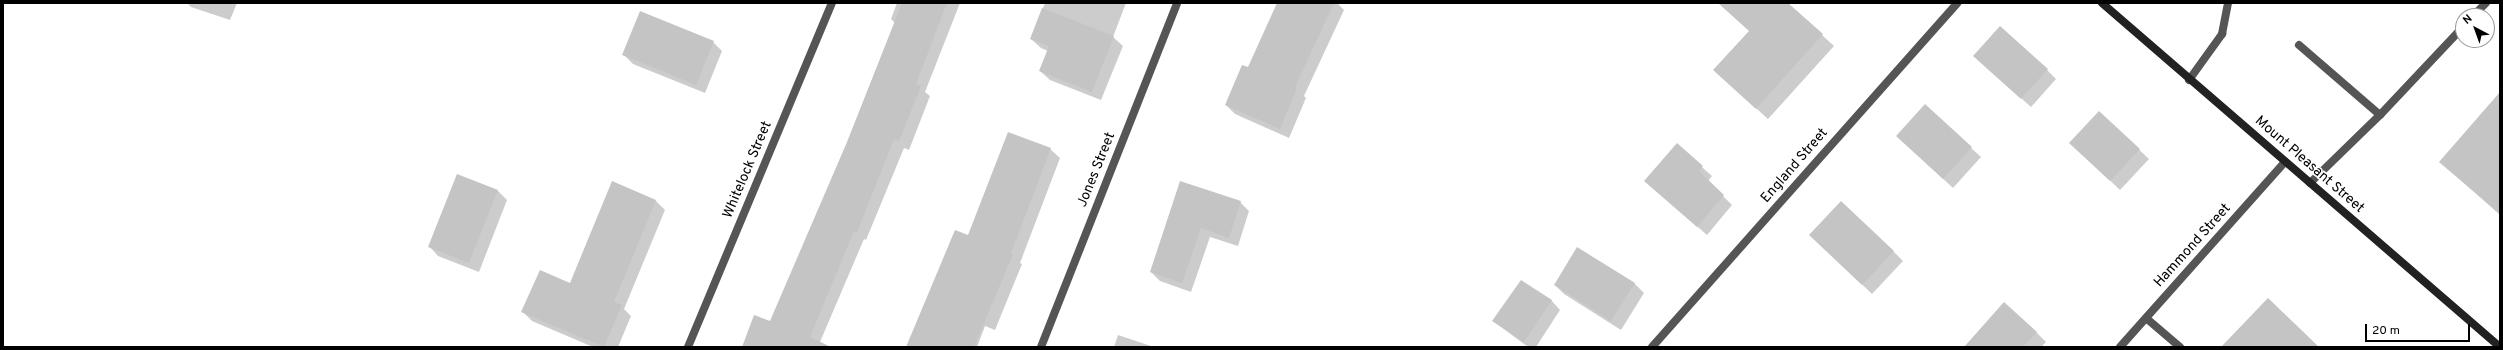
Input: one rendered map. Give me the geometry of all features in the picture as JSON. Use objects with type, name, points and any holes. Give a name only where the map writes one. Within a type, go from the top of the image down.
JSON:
[{"type":"main road","name":"Mount Pleasant Street","points":[[2102,3],[2189,80],[2500,347]]},
{"type":"street","name":"Whitelock Street","points":[[688,347],[832,3]]},
{"type":"street","name":"Jones Street","points":[[1041,347],[1177,3]]},
{"type":"street","name":"England Street","points":[[1652,347],[1957,3]]},
{"type":"street","points":[[2189,80],[2222,34],[2228,3]]},
{"type":"street","points":[[2310,183],[2380,115],[2455,35]]},
{"type":"street","points":[[2299,45],[2380,115]]},
{"type":"street","name":"Hammond Street","points":[[2120,347],[2285,162]]},
{"type":"street","points":[[2146,318],[2180,347]]},
{"type":"building","points":[[902,3],[947,3],[916,84],[921,86],[899,141],[894,139],[857,232],[854,231],[810,337],[831,347],[742,347],[754,315],[770,321],[847,142]]},
{"type":"building","points":[[1277,3],[1334,3],[1295,87],[1297,88],[1280,129],[1225,105],[1242,65],[1248,67]]},
{"type":"building","points":[[1718,3],[1788,3],[1823,34],[1756,109],[1713,70],[1749,31]]},
{"type":"building","points":[[1042,8],[1114,36],[1092,92],[1039,71],[1049,46],[1030,39]]},
{"type":"building","points":[[640,11],[714,41],[696,85],[622,55]]},
{"type":"building","points":[[2000,26],[2048,69],[2021,99],[1973,56]]},
{"type":"building","points":[[2500,92],[2500,214],[2439,162]]},
{"type":"building","points":[[1925,104],[1972,147],[1943,179],[1896,136]]},
{"type":"building","points":[[2099,111],[2140,149],[2110,181],[2069,143]]},
{"type":"building","points":[[1008,132],[1051,148],[1011,253],[1013,254],[974,347],[906,347],[955,230],[968,235]]},
{"type":"building","points":[[1677,143],[1703,166],[1699,171],[1724,195],[1697,227],[1644,181]]},
{"type":"building","points":[[457,174],[498,190],[469,263],[428,247]]},
{"type":"building","points":[[612,181],[656,200],[614,302],[622,305],[604,347],[521,312],[540,270],[570,283]]},
{"type":"building","points":[[1180,181],[1241,201],[1229,238],[1201,228],[1182,283],[1150,272]]},
{"type":"building","points":[[1841,201],[1894,251],[1862,285],[1809,235]]},
{"type":"building","points":[[1577,247],[1635,283],[1611,321],[1554,285]]},
{"type":"building","points":[[1521,280],[1552,300],[1524,342],[1492,321]]},
{"type":"building","points":[[2268,298],[2319,347],[2221,347]]},
{"type":"building","points":[[2004,302],[2037,332],[2023,347],[1964,347]]}]
